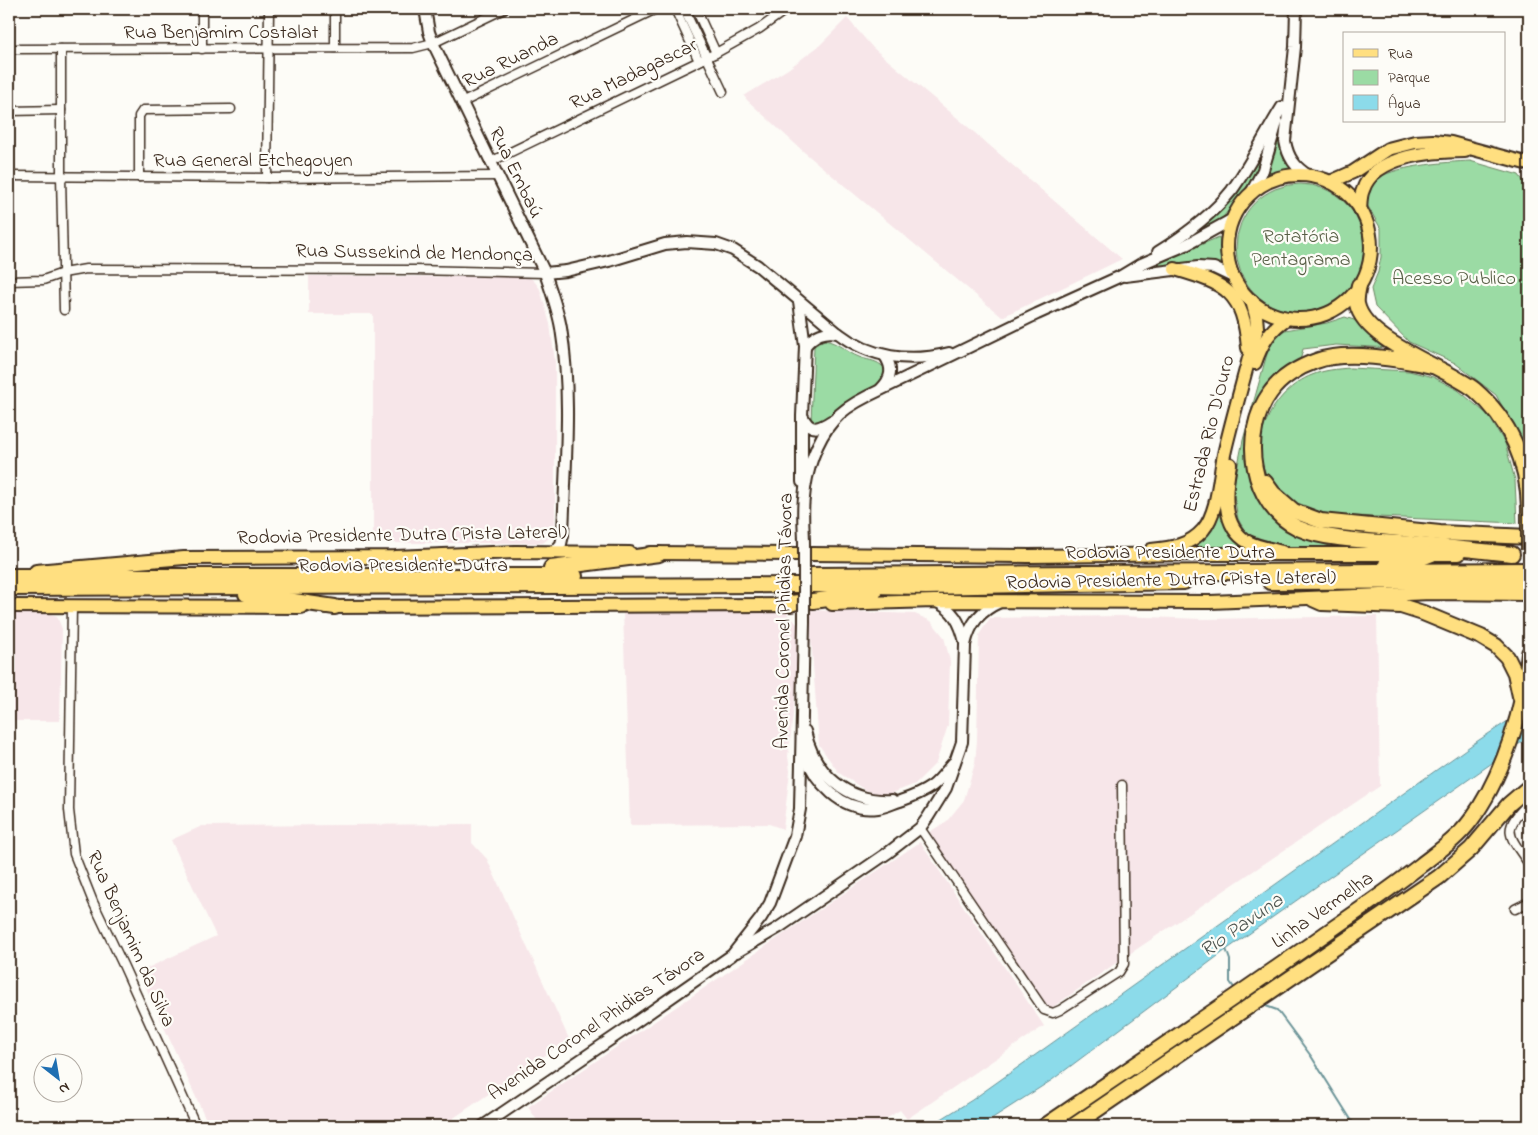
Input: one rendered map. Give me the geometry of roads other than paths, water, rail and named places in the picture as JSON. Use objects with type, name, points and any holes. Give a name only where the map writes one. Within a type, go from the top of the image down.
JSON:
[{"type":"highway","points":[[1360,285],[1357,304],[1367,322],[1386,339],[1470,387],[1489,403],[1502,420],[1515,442],[1523,463],[1528,485],[1529,550]]},
{"type":"highway","points":[[1432,366],[1394,360],[1337,357],[1316,360],[1280,382],[1265,400],[1255,427],[1253,456],[1259,483],[1269,504],[1287,521],[1298,528],[1312,533],[1348,539],[1453,547],[1512,554]]},
{"type":"highway","points":[[1253,456],[1273,493],[1294,511],[1311,518],[1329,522],[1440,533],[1529,537]]},
{"type":"highway","points":[[505,574],[659,554]]},
{"type":"highway","points":[[1224,572],[1258,568],[1367,566],[1410,561],[1432,554]]},
{"type":"highway","name":"Rodovia Presidente Dutra","points":[[9,588],[805,580],[1224,572],[1529,570]]},
{"type":"highway","name":"Rodovia Presidente Dutra","points":[[9,575],[505,574],[805,580],[926,587],[1223,581],[1529,581]]},
{"type":"highway","points":[[203,587],[335,607]]},
{"type":"highway","points":[[782,604],[806,603],[926,587]]},
{"type":"highway","points":[[1314,599],[1322,603],[1392,605],[1423,613],[1481,636],[1496,646],[1511,664],[1521,701]]},
{"type":"highway","name":"Linha Vermelha","points":[[1045,1126],[1233,999],[1373,901],[1452,840],[1470,821],[1488,794],[1508,745],[1521,701],[1529,653]]},
{"type":"highway","points":[[1353,935],[1438,877],[1471,849],[1510,804],[1529,787]]},
{"type":"highway","points":[[1353,935],[1423,870],[1438,852]]},
{"type":"highway","name":"Linha Vermelha","points":[[1073,1126],[1353,935]]},
{"type":"main road","points":[[1330,182],[1353,172],[1382,152],[1400,145],[1433,141],[1451,143],[1529,164]]},
{"type":"main road","points":[[1360,209],[1363,188],[1375,172],[1385,166],[1398,160],[1436,152],[1477,151]]},
{"type":"main road","points":[[1309,176],[1330,182],[1347,194],[1360,209],[1370,234],[1369,260],[1360,285],[1341,305],[1329,312],[1309,317],[1288,318],[1263,309],[1241,290],[1229,266],[1227,248],[1229,230],[1238,209],[1251,193],[1261,186],[1284,177],[1309,176]]},
{"type":"main road","points":[[1175,269],[1215,282],[1230,293],[1239,306],[1245,323],[1249,359]]},
{"type":"main road","name":"Estrada Rio D'Ouro","points":[[1104,555],[1177,546],[1193,539],[1206,527],[1214,508],[1225,450],[1257,327],[1252,301]]},
{"type":"main road","name":"Estrada Rio D'Ouro","points":[[1288,318],[1275,327],[1259,351],[1236,438],[1226,496],[1229,518],[1242,538],[1254,544],[1290,554]]},
{"type":"main road","name":"Rodovia Presidente Dutra (Pista Lateral)","points":[[9,575],[70,567],[184,558],[388,557],[554,552],[659,554],[804,551],[1029,556],[1529,554]]},
{"type":"main road","name":"Rodovia Presidente Dutra (Pista Lateral)","points":[[806,603],[934,601],[1210,602],[1431,593],[1529,594]]},
{"type":"main road","points":[[9,606],[335,607],[782,604]]},
{"type":"street","points":[[202,9],[202,49]]},
{"type":"street","points":[[267,178],[269,9]]},
{"type":"street","points":[[335,9],[335,48]]},
{"type":"street","name":"Rua Embaú","points":[[425,9],[432,43],[545,273],[557,312],[564,350],[566,419],[563,536],[554,552]]},
{"type":"street","name":"Rua Benjamim Costalat","points":[[9,49],[413,48],[432,43],[504,9]]},
{"type":"street","name":"Rua Ruanda","points":[[461,103],[656,9]]},
{"type":"street","points":[[675,9],[723,92]]},
{"type":"street","points":[[684,9],[703,59]]},
{"type":"street","points":[[696,9],[716,53]]},
{"type":"street","name":"Rua Madagascar","points":[[490,162],[716,53],[759,29],[787,9]]},
{"type":"street","points":[[1296,9],[1295,47],[1285,141],[1287,152],[1297,168],[1309,176]]},
{"type":"street","points":[[61,50],[64,310]]},
{"type":"street","points":[[1251,193],[1266,163],[1292,76]]},
{"type":"street","points":[[1141,264],[1181,238],[1209,214],[1231,190],[1255,154],[1282,107]]},
{"type":"street","points":[[139,177],[138,116],[143,110],[231,109]]},
{"type":"street","points":[[9,110],[61,110]]},
{"type":"street","name":"Rua General Etchegoyen","points":[[9,176],[267,178],[497,176]]},
{"type":"street","name":"Avenida Coronel Phidias Távora","points":[[732,955],[762,918],[770,903],[794,836],[800,809],[803,715],[804,498],[815,454],[825,431],[834,419],[854,404],[971,346],[1122,276],[1141,264],[1186,245],[1233,219]]},
{"type":"street","name":"Rua Sussekind de Mendonça","points":[[9,281],[43,280],[63,273],[86,269],[414,270],[545,273],[566,271],[608,261],[665,244],[704,243],[716,244],[733,250],[758,266],[850,343],[864,350],[885,356],[902,358],[936,356],[971,346]]},
{"type":"street","name":"Avenida Coronel Phidias Távora","points":[[1122,276],[1198,267],[1214,268],[1233,277]]},
{"type":"street","points":[[799,300],[805,346],[802,416],[804,498]]},
{"type":"street","points":[[805,346],[814,337],[824,332],[838,333]]},
{"type":"street","points":[[881,390],[889,380],[891,371],[885,356]]},
{"type":"street","points":[[802,416],[807,425],[816,428],[834,419]]},
{"type":"street","points":[[563,536],[571,547],[580,552]]},
{"type":"street","name":"Avenida Coronel Phidias Távora","points":[[934,601],[948,608],[956,616],[966,645]]},
{"type":"street","name":"Avenida Coronel Phidias Távora","points":[[483,1126],[623,1032],[732,955],[778,928],[826,896],[920,828],[943,795],[958,756],[963,729],[966,645],[970,630],[977,616],[1001,601]]},
{"type":"street","name":"Rua Benjamim da Silva","points":[[72,606],[69,810],[74,854],[93,902],[196,1126]]},
{"type":"street","points":[[803,715],[808,744],[814,757],[822,770],[839,787],[854,795],[869,799],[890,801],[907,799]]},
{"type":"street","points":[[802,740],[807,761],[812,771],[827,790],[854,806],[872,808],[907,799],[933,785],[958,756]]},
{"type":"street","points":[[920,828],[1044,1010],[1053,1013],[1119,972],[1124,964],[1122,785]]},
{"type":"street","points":[[1529,803],[1511,824],[1511,835],[1529,864]]},
{"type":"street","points":[[1515,909],[1529,902]]},
{"type":"water","name":"Rio Pavuna","points":[[1529,707],[1529,737],[1226,950],[1052,1080],[980,1126],[930,1126],[972,1100],[1473,744]]},
{"type":"waterway","name":"Rio Pavuna","points":[[1226,949],[1230,960],[1230,982],[1235,989]]},
{"type":"waterway","points":[[1263,1005],[1277,1010],[1311,1056],[1355,1126]]},
{"type":"park label","name":"Rotatória Pentagrama","points":[[1301,248]]},
{"type":"park label","name":"Acesso Publico","points":[[1454,279]]}]
